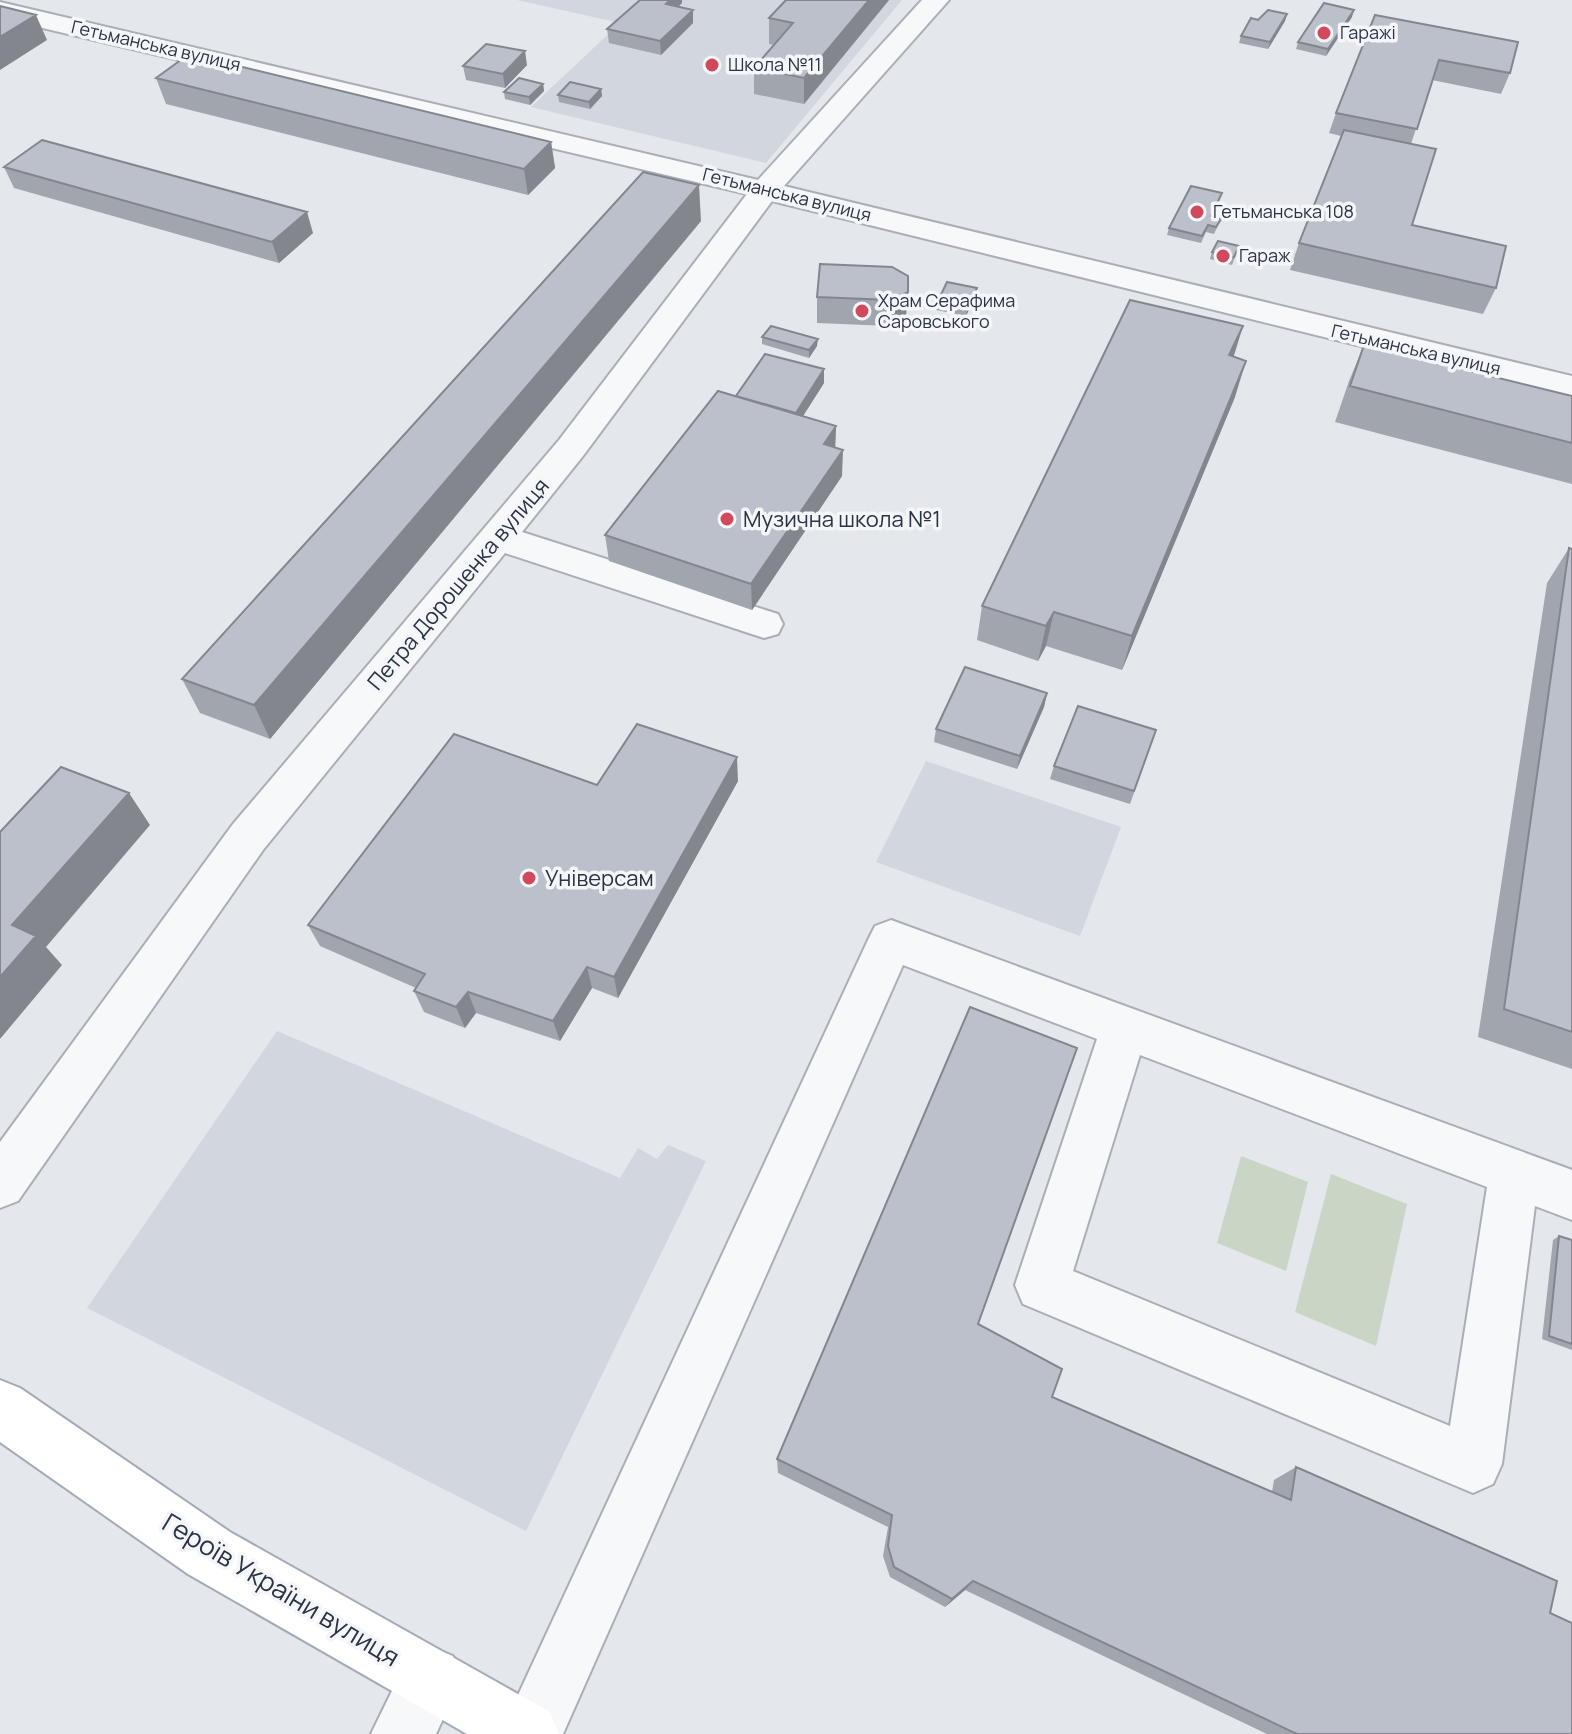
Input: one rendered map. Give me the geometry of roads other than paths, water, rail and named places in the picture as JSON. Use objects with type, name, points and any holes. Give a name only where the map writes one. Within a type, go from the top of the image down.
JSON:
[{"type":"main road","name":"Героїв України вулиця","points":[[0,1408],[209,1553],[530,1734]]},
{"type":"street","name":"Петра Дорошенка вулиця","points":[[0,1184],[248,837],[580,436],[765,190],[936,0]]},
{"type":"street","name":"Гетьманська вулиця","points":[[0,10],[765,190],[1572,387]]},
{"type":"street","points":[[498,537],[764,624]]},
{"type":"street","points":[[530,1734],[891,940],[1572,1195]]},
{"type":"street","points":[[1125,1027],[1042,1285],[1473,1464],[1514,1173]]},
{"type":"street","points":[[402,1734],[431,1678]]},
{"type":"place","name":"Гаражі","points":[[1324,33]]},
{"type":"place","name":"Школа №11","points":[[712,65]]},
{"type":"place","name":"Гетьманська 108","points":[[1197,212]]},
{"type":"place","name":"Гараж","points":[[1223,256]]},
{"type":"place","name":"Храм Серафима Саровського","points":[[862,311]]},
{"type":"place","name":"Музична школа №1","points":[[727,519]]},
{"type":"place","name":"Універсам","points":[[529,878]]}]
